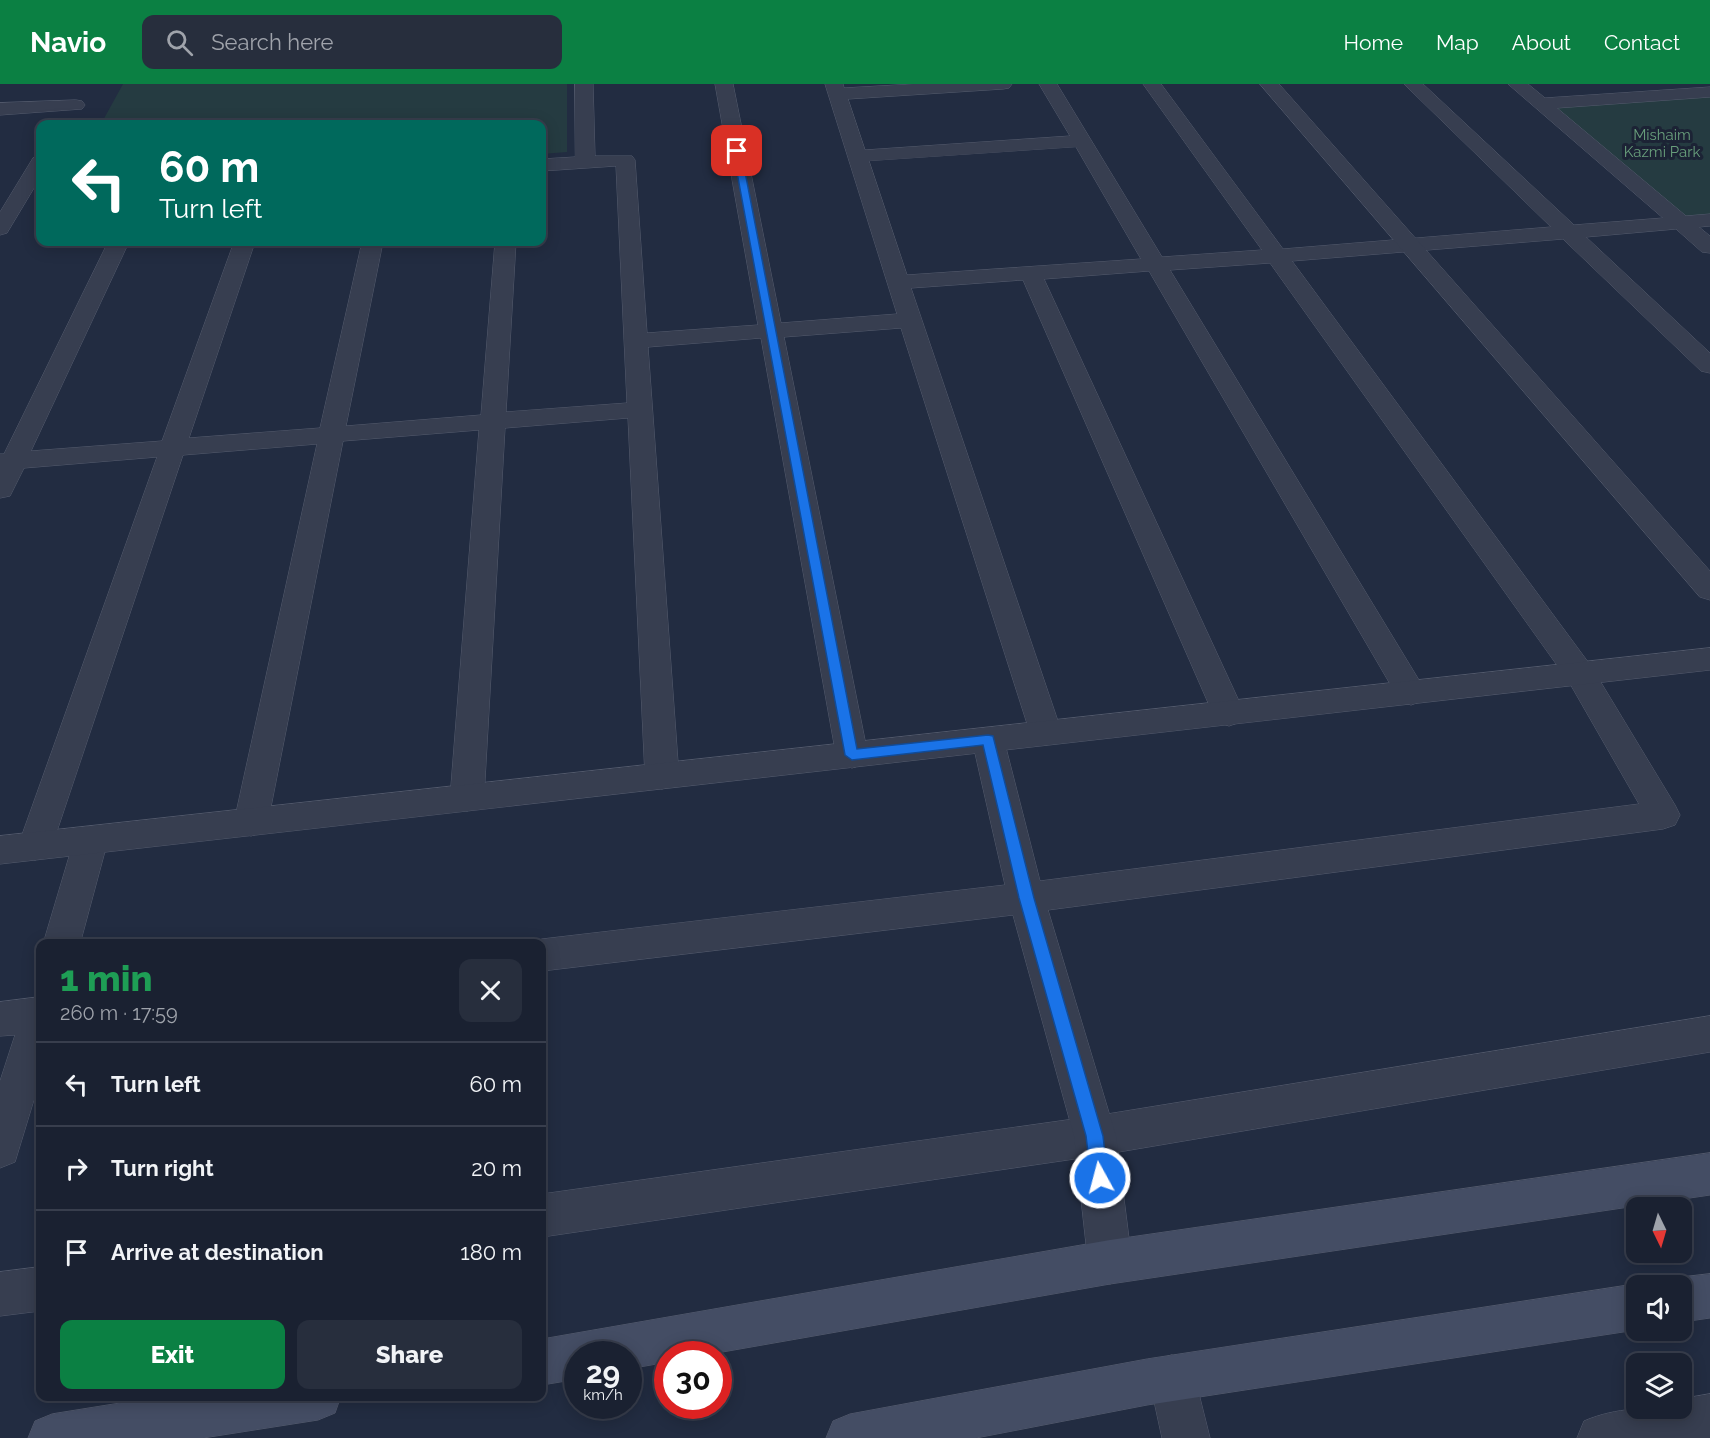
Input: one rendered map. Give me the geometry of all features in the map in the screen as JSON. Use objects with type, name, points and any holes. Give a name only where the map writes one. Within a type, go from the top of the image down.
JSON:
[{"type":"main road","points":[[642,1344],[1110,1262],[1710,1174]]},
{"type":"main road","points":[[1692,1299],[1710,1296]]},
{"type":"main road","points":[[850,1438],[1172,1378],[1626,1309]]},
{"type":"main road","points":[[546,1361],[564,1358]]},
{"type":"main road","points":[[52,1438],[286,1401]]},
{"type":"street","points":[[584,84],[585,162]]},
{"type":"street","points":[[724,84],[852,755]]},
{"type":"street","points":[[1003,84],[835,89],[1046,733]]},
{"type":"street","points":[[1048,84],[1411,693]]},
{"type":"street","points":[[546,955],[1026,898],[1663,815],[1580,674],[1152,84]]},
{"type":"street","points":[[1269,84],[1710,590]]},
{"type":"street","points":[[1413,84],[1710,366]]},
{"type":"street","points":[[1517,84],[1710,247]]},
{"type":"street","points":[[1541,104],[1710,92]]},
{"type":"street","points":[[0,110],[80,98],[66,120]]},
{"type":"street","points":[[857,156],[1082,141]]},
{"type":"street","points":[[546,165],[625,160],[662,776]]},
{"type":"street","points":[[0,229],[36,169]]},
{"type":"street","points":[[18,199],[36,198]]},
{"type":"street","points":[[898,282],[1031,274],[1155,262],[1276,256],[1408,243],[1710,220]]},
{"type":"street","points":[[0,490],[7,462],[116,246]]},
{"type":"street","points":[[35,846],[243,246]]},
{"type":"street","points":[[251,822],[371,246]]},
{"type":"street","points":[[467,798],[506,246]]},
{"type":"street","points":[[1031,274],[1229,714]]},
{"type":"street","points":[[636,341],[911,320]]},
{"type":"street","points":[[7,462],[640,409]]},
{"type":"street","points":[[0,850],[1710,660]]},
{"type":"street","points":[[988,740],[1026,898],[1095,1136],[1110,1262]]},
{"type":"street","points":[[62,939],[91,840]]},
{"type":"street","points":[[0,1019],[36,1015]]},
{"type":"street","points":[[0,1149],[36,1028]]},
{"type":"street","points":[[546,1215],[1095,1136],[1710,1034]]},
{"type":"street","points":[[0,1294],[36,1289]]},
{"type":"street","points":[[1172,1378],[1186,1438]]},
{"type":"street","points":[[1601,1438],[1710,1418]]},
{"type":"green space","points":[[123,84],[567,84],[567,152],[546,154],[546,120],[103,120]]},
{"type":"green space","name":"Mishaim Kazmi Park","points":[[1710,92],[1710,220],[1681,223],[1541,104]]},
{"type":"route","points":[[737,151],[852,755],[988,740],[1026,898],[1095,1136],[1100,1178]]}]
